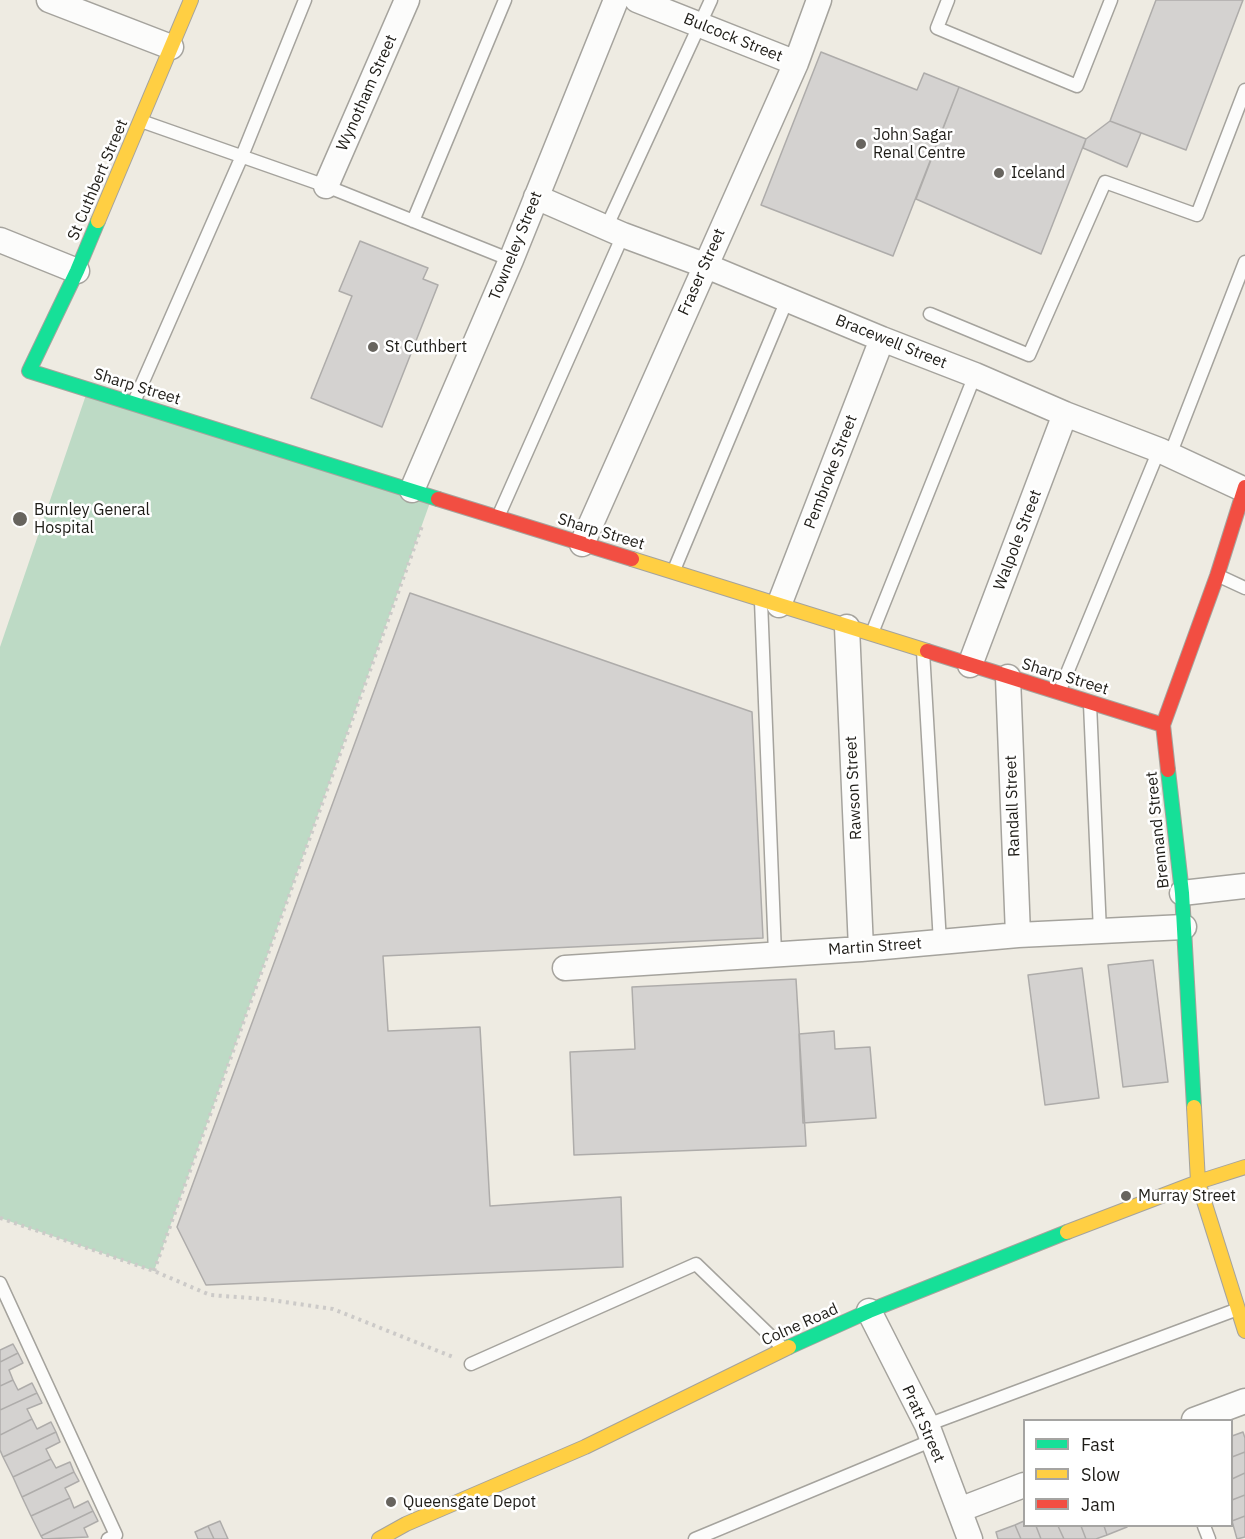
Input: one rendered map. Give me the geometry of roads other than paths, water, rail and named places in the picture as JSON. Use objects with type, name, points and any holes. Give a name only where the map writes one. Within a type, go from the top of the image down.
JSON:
[{"type":"street","points":[[49,0],[171,47]]},
{"type":"street","name":"St Cuthbert Street","points":[[29,371],[77,271],[191,0]]},
{"type":"street","name":"Wynotham Street","points":[[326,186],[407,0]]},
{"type":"street","name":"Towneley Street","points":[[422,494],[510,260],[616,0]]},
{"type":"street","name":"Bulcock Street","points":[[637,0],[796,63]]},
{"type":"street","name":"Fraser Street","points":[[582,544],[704,265],[796,63],[819,0]]},
{"type":"street","name":"Bracewell Street","points":[[536,196],[614,232],[704,265],[975,375],[1065,414],[1165,453],[1245,489]]},
{"type":"street","points":[[0,240],[77,271]]},
{"type":"street","name":"Pembroke Street","points":[[770,603],[882,339]]},
{"type":"street","name":"Sharp Street","points":[[29,371],[1163,725]]},
{"type":"street","name":"Walpole Street","points":[[970,665],[1065,414]]},
{"type":"street","name":"Brennand Street","points":[[1198,1182],[1182,893],[1163,725],[1217,576],[1245,489]]},
{"type":"street","name":"Rawson Street","points":[[847,627],[861,949]]},
{"type":"street","name":"Randall Street","points":[[1008,677],[1018,935]]},
{"type":"street","points":[[1182,893],[1245,886]]},
{"type":"street","name":"Martin Street","points":[[565,968],[861,949],[1018,935],[1184,927]]},
{"type":"street","name":"Colne Road","points":[[379,1539],[406,1524],[585,1447],[784,1349],[869,1311],[1048,1239],[1198,1182],[1245,1167]]},
{"type":"street","points":[[1198,1182],[1241,1308],[1245,1331]]},
{"type":"street","name":"Pratt Street","points":[[869,1311],[930,1433],[961,1530]]},
{"type":"street","points":[[1197,1419],[1245,1401]]},
{"type":"street","points":[[961,1530],[1023,1486]]},
{"type":"lane","points":[[133,403],[242,156],[305,0]]},
{"type":"lane","points":[[412,221],[505,0]]},
{"type":"lane","points":[[498,517],[711,0]]},
{"type":"lane","points":[[948,0],[937,28],[1077,86],[1111,0]]},
{"type":"lane","points":[[930,314],[1029,355],[1105,182],[1197,215],[1245,90]]},
{"type":"lane","points":[[141,121],[326,186],[510,260]]},
{"type":"lane","points":[[1059,693],[1165,453],[1245,262]]},
{"type":"lane","points":[[673,572],[787,300]]},
{"type":"lane","points":[[872,634],[975,375]]},
{"type":"lane","points":[[1217,576],[1245,588]]},
{"type":"lane","points":[[770,603],[775,954]]},
{"type":"lane","points":[[923,650],[940,942]]},
{"type":"lane","points":[[1090,702],[1100,932]]},
{"type":"lane","points":[[471,1364],[696,1264],[784,1349]]},
{"type":"lane","points":[[0,1282],[116,1535],[108,1539]]},
{"type":"lane","points":[[694,1539],[930,1433],[1241,1308]]},
{"type":"place","name":"John Sagar Renal Centre","points":[[861,144]]},
{"type":"place","name":"Iceland","points":[[999,173]]},
{"type":"place","name":"St Cuthbert","points":[[373,347]]},
{"type":"place","name":"Burnley General Hospital","points":[[20,519]]},
{"type":"place","name":"Murray Street","points":[[1126,1196]]},
{"type":"place","name":"Queensgate Depot","points":[[391,1502]]}]
